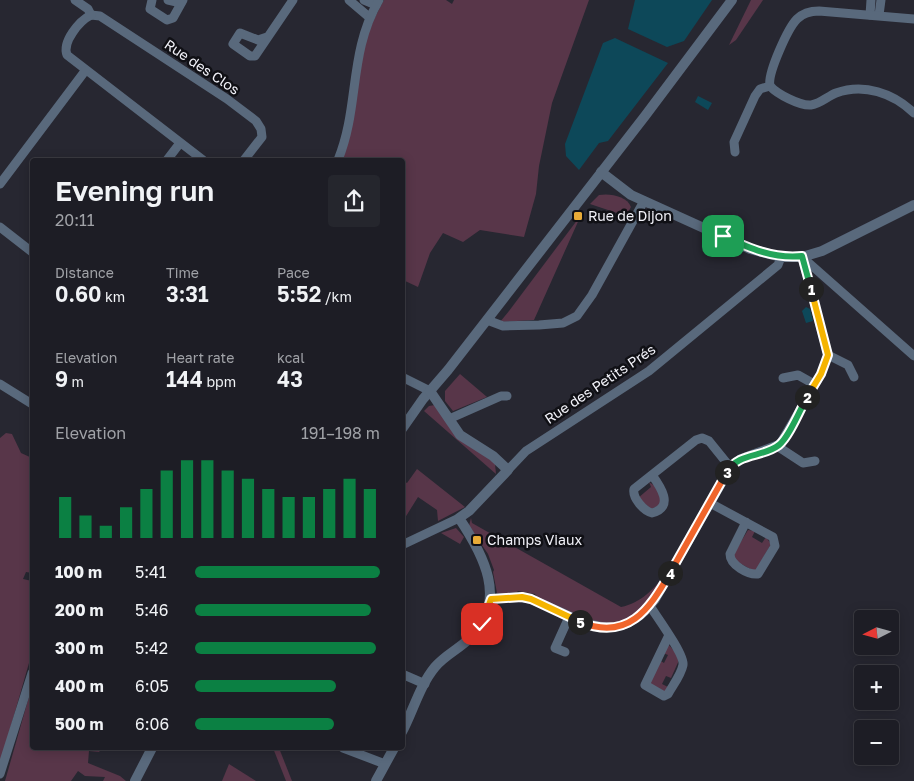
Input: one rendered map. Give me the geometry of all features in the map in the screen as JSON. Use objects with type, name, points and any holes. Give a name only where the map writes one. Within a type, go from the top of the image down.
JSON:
[{"type":"street","points":[[75,0],[88,9],[91,15],[86,18],[65,47],[66,55],[200,158]]},
{"type":"street","points":[[152,0],[150,9],[168,20],[174,18],[182,1],[168,0]]},
{"type":"street","points":[[268,37],[293,0]]},
{"type":"street","points":[[349,0],[370,17]]},
{"type":"street","points":[[339,158],[347,138],[358,52],[370,17],[378,2],[364,0]]},
{"type":"street","points":[[405,425],[602,172],[732,0]]},
{"type":"street","points":[[871,0],[875,15]]},
{"type":"street","points":[[875,15],[881,0]]},
{"type":"street","points":[[914,19],[815,11],[799,17],[791,27],[769,78],[770,86],[776,91],[810,105],[840,92],[872,90],[895,98],[914,113]]},
{"type":"street","name":"Rue des Clos","points":[[91,15],[100,16],[256,121],[261,129],[262,136],[246,158]]},
{"type":"street","points":[[0,184],[85,71]]},
{"type":"street","points":[[735,152],[734,142],[755,96],[760,89],[770,86]]},
{"type":"street","points":[[169,158],[180,143]]},
{"type":"street","points":[[602,172],[625,192],[644,201],[750,248],[781,256],[802,256],[822,251],[909,210],[914,205]]},
{"type":"street","points":[[487,320],[503,326],[539,326],[560,324],[577,316],[592,296],[644,201]]},
{"type":"street","points":[[0,227],[30,250]]},
{"type":"street","name":"Rue des Petits Prés","points":[[459,518],[470,511],[526,451],[649,371],[778,265],[781,256]]},
{"type":"street","points":[[491,599],[522,597],[592,626],[613,626],[632,621],[650,606],[730,467],[740,459],[777,446],[783,441],[828,355],[802,256]]},
{"type":"street","points":[[802,256],[914,356]]},
{"type":"street","points":[[828,355],[848,365],[854,376]]},
{"type":"street","points":[[783,378],[798,375],[814,384]]},
{"type":"street","points":[[405,378],[430,391],[460,435],[493,456],[508,470]]},
{"type":"street","points":[[0,384],[30,403]]},
{"type":"street","points":[[449,419],[501,396],[507,396]]},
{"type":"street","points":[[652,475],[696,440],[702,438],[709,441],[730,467]]},
{"type":"street","points":[[777,446],[803,463],[815,461]]},
{"type":"street","points":[[710,502],[746,522],[773,537],[775,546],[758,574],[754,575],[733,563],[730,557],[746,522]]},
{"type":"street","points":[[405,544],[459,518],[486,566],[491,599],[486,616],[477,631],[465,643],[439,662],[425,684],[405,726]]},
{"type":"street","points":[[650,606],[669,635],[683,663],[668,694],[664,696],[645,684],[669,635]]},
{"type":"street","points":[[565,652],[555,648],[569,617]]},
{"type":"street","points":[[405,675],[425,684]]},
{"type":"street","points":[[0,774],[30,679]]},
{"type":"street","points":[[134,781],[151,750]]},
{"type":"street","points":[[348,750],[385,764]]},
{"type":"street","points":[[376,781],[393,750]]},
{"type":"shaded area","points":[[384,0],[446,0],[452,4],[454,0],[589,0],[552,103],[539,166],[536,194],[524,237],[480,230],[463,242],[443,233],[430,253],[418,287],[405,281],[405,158],[343,158],[352,125],[361,56],[376,15]]},
{"type":"shaded area","points":[[751,0],[763,0],[736,40],[729,45]]},
{"type":"shaded area","points":[[608,194],[626,200],[631,207],[626,216],[590,204],[599,195]]},
{"type":"shaded area","points":[[581,215],[534,320],[500,322],[509,311]]},
{"type":"shaded area","points":[[460,374],[487,397],[453,411],[445,401],[445,391]]},
{"type":"shaded area","points":[[435,405],[495,464],[496,474],[424,411],[429,406]]},
{"type":"shaded area","points":[[6,433],[12,434],[21,453],[30,457],[30,573],[26,572],[23,579],[30,581],[30,663],[0,764],[0,438]]},
{"type":"shaded area","points":[[417,469],[465,507],[438,521],[437,510],[418,497],[405,518],[405,482],[407,483]]},
{"type":"shaded area","points":[[649,482],[661,490],[660,505],[651,509],[638,498],[651,487]]},
{"type":"shaded area","points":[[471,518],[472,523],[621,607],[641,599],[666,573],[652,596],[639,611],[625,620],[610,623],[594,621],[577,616],[537,597],[535,594],[518,591],[516,593],[497,593],[494,570],[488,554],[469,526]]},
{"type":"shaded area","points":[[456,528],[464,537],[460,544],[441,533]]},
{"type":"shaded area","points":[[748,530],[755,531],[752,537],[762,543],[766,537],[771,544],[756,570],[752,570],[736,561],[733,555]]},
{"type":"shaded area","points":[[669,645],[680,658],[671,678],[666,676],[662,684],[668,687],[666,691],[662,692],[662,690],[649,683],[658,668],[659,660],[664,663],[668,655],[663,653]]},
{"type":"shaded area","points":[[30,693],[30,750],[100,750],[99,752],[89,751],[88,763],[120,776],[126,781],[103,781],[105,777],[85,776],[78,771],[71,781],[5,781]]},
{"type":"shaded area","points":[[274,750],[280,750],[292,781],[286,781]]},
{"type":"shaded area","points":[[229,764],[256,781],[222,781]]},
{"type":"water","points":[[635,0],[712,0],[684,41],[667,47],[628,29]]},
{"type":"water","points":[[615,38],[668,63],[608,141],[599,143],[579,170],[566,156],[565,144],[603,43]]},
{"type":"water","points":[[698,96],[712,103],[708,110],[695,102]]},
{"type":"water","points":[[806,307],[810,309],[813,321],[806,323],[802,311]]},
{"type":"place","name":"Rue de Dijon","points":[[578,216]]},
{"type":"place","name":"Champs Viaux","points":[[477,540]]},
{"type":"route","points":[[482,624],[491,599],[522,597],[531,599],[592,626],[613,626],[632,621],[645,612],[655,600],[732,465],[740,459],[774,448],[783,441],[821,374],[828,355],[802,256],[788,257],[760,252],[723,236]]}]
